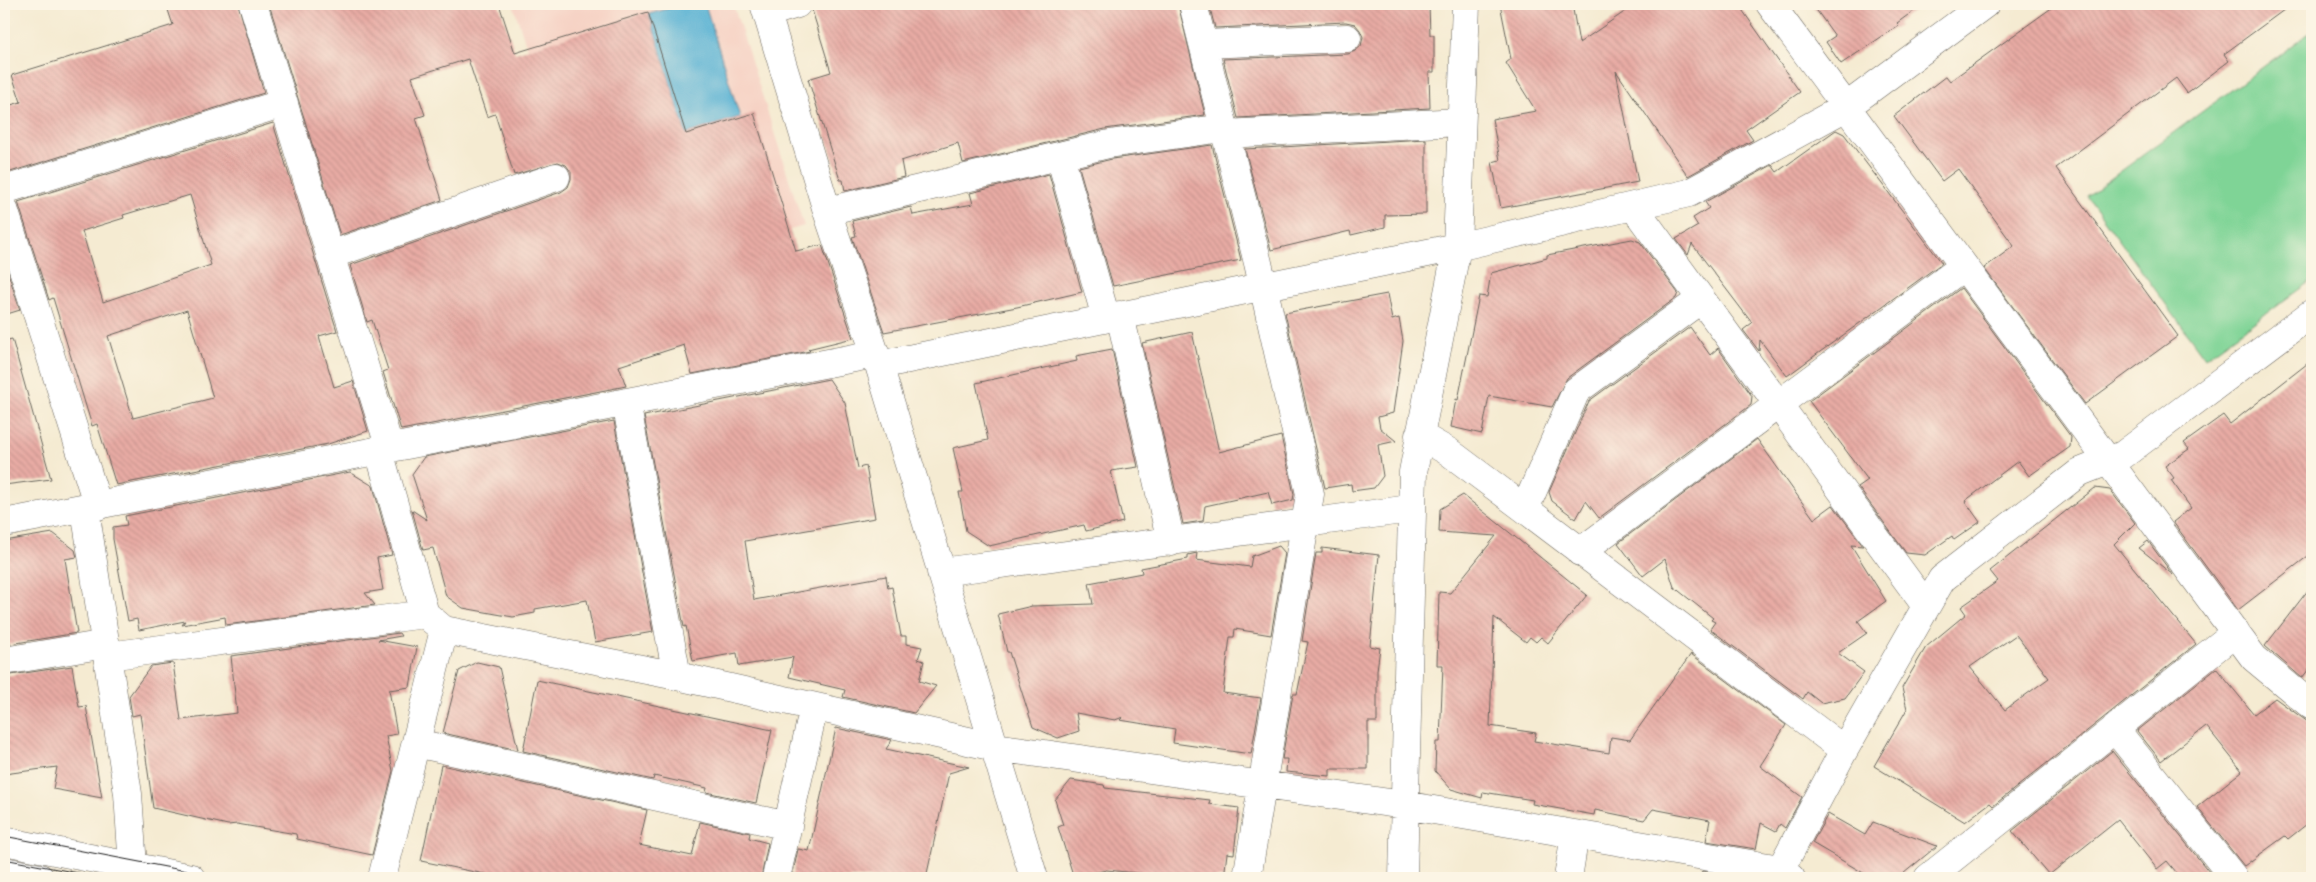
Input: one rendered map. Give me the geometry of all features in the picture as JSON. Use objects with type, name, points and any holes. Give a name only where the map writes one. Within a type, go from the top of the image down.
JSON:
[{"type":"street","points":[[253,4],[330,255],[384,450],[435,622],[416,743],[382,878]]},
{"type":"street","points":[[797,4],[765,9],[827,212],[877,359],[1034,878]]},
{"type":"street","points":[[1193,4],[1264,286],[1310,494],[1247,878]]},
{"type":"street","points":[[1402,878],[1410,509],[1419,435],[1457,247],[1466,4]]},
{"type":"street","points":[[1770,4],[2254,658],[2309,696]]},
{"type":"street","points":[[4,523],[91,508],[626,402],[1113,316],[1457,247],[1689,193],[1846,107],[1985,4]]},
{"type":"street","points":[[1204,44],[1347,38]]},
{"type":"street","points":[[4,190],[284,103]]},
{"type":"street","points":[[827,212],[1109,144],[1224,131],[1462,122]]},
{"type":"street","points":[[1060,156],[1113,316],[1171,542]]},
{"type":"street","points":[[330,255],[556,177]]},
{"type":"street","points":[[1633,206],[1926,606]]},
{"type":"street","points":[[4,209],[91,508],[107,650],[128,794],[133,866]]},
{"type":"street","points":[[1580,552],[1964,266]]},
{"type":"street","points":[[1525,509],[1576,391],[1702,299]]},
{"type":"street","points":[[4,661],[107,650],[435,622],[995,748],[1404,805],[1575,834],[1782,875],[1844,750],[1942,579],[2080,472],[2123,455],[2312,313]]},
{"type":"street","points":[[626,402],[677,676]]},
{"type":"street","points":[[1419,435],[1448,452],[1525,509],[1844,750]]},
{"type":"street","points":[[941,572],[1410,509]]},
{"type":"street","points":[[1928,878],[2236,632]]},
{"type":"street","points":[[776,878],[814,707]]},
{"type":"street","points":[[2115,729],[2234,878]]},
{"type":"street","points":[[416,743],[788,826]]},
{"type":"street","points":[[1568,878],[1575,834]]},
{"type":"street","points":[[4,840],[192,878]]},
{"type":"street","points":[[4,871],[40,878]]},
{"type":"shaded area","points":[[513,4],[733,4],[804,226],[602,285]]},
{"type":"green space","points":[[2312,31],[2312,280],[2205,358],[2087,196]]},
{"type":"water","points":[[684,4],[705,4],[740,117],[686,134],[649,14]]},
{"type":"building","points":[[166,4],[238,4],[264,93],[4,174],[4,107],[21,102],[12,75],[173,25]]},
{"type":"building","points":[[269,4],[499,4],[515,53],[648,12],[686,134],[754,113],[796,251],[822,245],[853,338],[808,349],[810,351],[692,374],[684,345],[619,366],[626,386],[401,430],[383,372],[388,370],[372,320],[367,322],[350,265],[561,192],[568,187],[571,172],[566,165],[558,162],[514,175],[495,114],[487,117],[468,59],[412,77],[425,115],[416,118],[442,200],[340,235]]},
{"type":"building","points":[[832,4],[1178,4],[1205,115],[1105,129],[963,163],[958,143],[901,161],[904,177],[845,191],[843,180],[840,180],[808,79],[831,72],[812,10]]},
{"type":"building","points":[[1209,4],[1429,5],[1430,35],[1434,35],[1434,72],[1429,72],[1430,108],[1238,118],[1223,59],[1348,54],[1361,46],[1363,37],[1355,24],[1346,22],[1215,28]]},
{"type":"building","points":[[1500,4],[1572,4],[1579,43],[1636,4],[1738,4],[1800,92],[1746,130],[1753,140],[1688,176],[1616,71],[1638,182],[1501,208],[1492,162],[1500,160],[1492,119],[1536,111],[1506,63],[1511,59]]},
{"type":"building","points":[[1812,4],[1923,4],[1897,23],[1899,25],[1841,64],[1826,42],[1835,36]]},
{"type":"building","points":[[2057,4],[2292,4],[2224,54],[2229,61],[2187,93],[2176,78],[2056,168],[2178,336],[2085,404],[1984,268],[2014,246],[1958,169],[1942,181],[1894,116],[1946,76],[1950,81]]},
{"type":"building","points":[[273,123],[337,331],[319,336],[334,387],[353,381],[368,431],[328,444],[116,485],[97,424],[92,426],[53,298],[49,300],[18,202]],"holes":[[[190,195],[211,265],[103,302],[82,231],[124,218],[123,215]],[[187,310],[213,398],[133,418],[108,336]]]},
{"type":"building","points":[[1836,130],[1844,134],[1942,263],[1787,376],[1760,340],[1759,351],[1743,330],[1752,323],[1692,244],[1688,255],[1676,239],[1698,226],[1693,218],[1709,208],[1705,202],[1772,165],[1777,172]]},
{"type":"building","points":[[1426,139],[1426,214],[1385,215],[1385,227],[1351,235],[1350,231],[1271,250],[1245,149]]},
{"type":"building","points":[[1212,145],[1241,260],[1113,286],[1079,167],[1112,159]]},
{"type":"building","points":[[1049,174],[1082,292],[1017,307],[884,332],[852,237],[856,236],[852,221],[911,207],[913,215],[973,204],[970,193]]},
{"type":"building","points":[[1632,239],[1640,242],[1678,293],[1676,298],[1567,378],[1552,407],[1489,396],[1482,434],[1451,427],[1479,296],[1487,297],[1491,273],[1547,258],[1547,255]]},
{"type":"building","points":[[4,260],[20,310],[4,315]]},
{"type":"building","points":[[1961,288],[2071,437],[2070,447],[2029,476],[2018,461],[1965,501],[1980,522],[1954,540],[1952,536],[1925,555],[1906,553],[1858,487],[1868,480],[1809,401]]},
{"type":"building","points":[[1387,294],[1392,320],[1399,318],[1403,341],[1393,413],[1378,417],[1380,428],[1396,441],[1378,445],[1383,476],[1374,488],[1352,491],[1351,484],[1325,488],[1285,313]]},
{"type":"building","points":[[1690,327],[1710,355],[1718,348],[1752,396],[1751,405],[1599,518],[1586,501],[1576,519],[1552,501],[1549,492],[1589,401]]},
{"type":"building","points":[[1192,332],[1219,452],[1281,436],[1294,494],[1293,500],[1272,505],[1268,492],[1205,506],[1203,521],[1183,524],[1142,343]]},
{"type":"building","points":[[12,339],[51,479],[4,485],[4,341]]},
{"type":"building","points":[[1112,349],[1138,467],[1111,471],[1123,522],[1086,531],[1084,525],[989,546],[966,531],[959,492],[963,492],[953,448],[988,440],[976,383],[1077,361],[1076,356]]},
{"type":"building","points":[[2312,360],[2312,553],[2238,610],[2173,522],[2191,508],[2171,480],[2174,478],[2165,466],[2189,449],[2184,443],[2223,415],[2230,424]]},
{"type":"building","points":[[829,379],[845,403],[858,468],[866,466],[875,518],[745,541],[754,600],[886,576],[888,588],[892,587],[901,636],[906,636],[906,644],[922,647],[918,659],[924,661],[919,681],[936,686],[914,713],[843,697],[845,690],[789,677],[793,657],[739,666],[737,653],[693,661],[686,626],[684,627],[644,416]]},
{"type":"building","points":[[614,421],[653,632],[595,642],[587,600],[535,609],[535,613],[513,617],[463,608],[446,596],[433,548],[423,550],[412,510],[427,520],[412,474],[424,457]]},
{"type":"building","points":[[1757,439],[1814,519],[1833,505],[1863,546],[1851,545],[1886,601],[1858,621],[1867,633],[1838,653],[1864,672],[1845,698],[1821,703],[1807,692],[1803,699],[1710,629],[1715,622],[1711,620],[1713,618],[1674,587],[1665,559],[1643,576],[1618,543]]},
{"type":"building","points":[[350,472],[373,486],[392,555],[377,558],[383,590],[365,593],[375,605],[226,625],[225,617],[182,625],[185,621],[139,630],[137,619],[128,621],[113,539],[113,527],[127,525],[125,516]]},
{"type":"building","points":[[2095,488],[2110,490],[2135,523],[2114,544],[2196,644],[1993,806],[1990,803],[1965,822],[1874,766],[1907,709],[1902,688],[1926,647],[1966,614],[1961,607],[1998,581],[1990,571]],"holes":[[[2016,635],[2049,678],[2005,710],[1970,667]]]},
{"type":"building","points":[[1463,495],[1587,595],[1548,643],[1541,637],[1536,642],[1530,637],[1526,642],[1494,617],[1490,726],[1536,733],[1534,741],[1609,753],[1611,737],[1630,740],[1691,654],[1786,725],[1760,766],[1802,797],[1785,828],[1780,824],[1776,831],[1761,823],[1756,849],[1706,841],[1710,820],[1653,809],[1644,820],[1595,810],[1594,815],[1532,804],[1533,800],[1483,792],[1482,798],[1451,789],[1435,771],[1436,742],[1440,742],[1443,665],[1437,665],[1439,592],[1450,593],[1496,536],[1439,532],[1440,509]]},
{"type":"building","points":[[53,533],[75,550],[77,557],[65,559],[77,633],[4,645],[4,541]]},
{"type":"building","points":[[2148,541],[2173,575],[2139,548]]},
{"type":"building","points":[[1279,546],[1285,553],[1271,635],[1235,629],[1234,637],[1230,637],[1223,693],[1261,698],[1251,754],[1173,743],[1175,729],[1120,720],[1123,717],[1115,720],[1076,713],[1079,731],[1058,738],[1033,727],[1009,652],[1007,652],[998,614],[1032,606],[1093,604],[1089,583],[1142,573],[1141,568],[1188,559],[1188,555],[1197,553],[1196,560],[1250,567],[1252,556]]},
{"type":"building","points":[[1322,548],[1379,555],[1370,646],[1380,648],[1377,670],[1377,722],[1368,722],[1368,769],[1330,769],[1330,776],[1286,772],[1287,759],[1282,759],[1293,694],[1297,694],[1308,642],[1302,641],[1316,553],[1322,553]]},
{"type":"building","points":[[2312,585],[2312,665],[2302,678],[2265,646]]},
{"type":"building","points":[[399,633],[401,636],[378,640],[417,647],[410,687],[389,690],[397,734],[386,736],[393,771],[372,855],[297,839],[296,834],[237,824],[228,825],[153,808],[140,714],[132,716],[129,696],[151,666],[173,663],[181,720],[237,713],[231,656]]},
{"type":"building","points":[[477,662],[499,667],[518,750],[443,733],[459,671]]},
{"type":"building","points":[[72,666],[79,707],[86,706],[102,798],[53,789],[57,767],[4,774],[4,676]]},
{"type":"building","points":[[2216,668],[2254,714],[2275,698],[2312,725],[2312,820],[2288,839],[2285,836],[2244,866],[2197,807],[2242,771],[2206,726],[2161,761],[2137,731]]},
{"type":"building","points":[[537,680],[772,730],[756,803],[706,792],[707,788],[654,776],[653,780],[523,751]]},
{"type":"building","points":[[836,728],[892,740],[886,749],[969,767],[949,773],[926,878],[792,878],[798,849],[809,851]]},
{"type":"building","points":[[2112,751],[2214,878],[2181,878],[2167,861],[2157,869],[2118,820],[2049,875],[2012,831]]},
{"type":"building","points":[[441,765],[647,810],[639,845],[692,856],[700,822],[750,833],[749,838],[768,843],[761,878],[504,878],[421,861]]},
{"type":"building","points":[[1071,780],[1104,785],[1105,788],[1210,800],[1209,804],[1239,808],[1234,854],[1227,853],[1224,878],[1188,878],[1106,870],[1074,878],[1058,827],[1063,825],[1055,800]]},
{"type":"building","points":[[1828,814],[1865,835],[1873,822],[1937,846],[1898,878],[1872,878],[1812,843]]},
{"type":"building","points":[[1702,871],[1741,878],[1700,878]]},
{"type":"tram line","points":[[4,836],[223,878]]},
{"type":"tram line","points":[[4,859],[105,878]]}]
